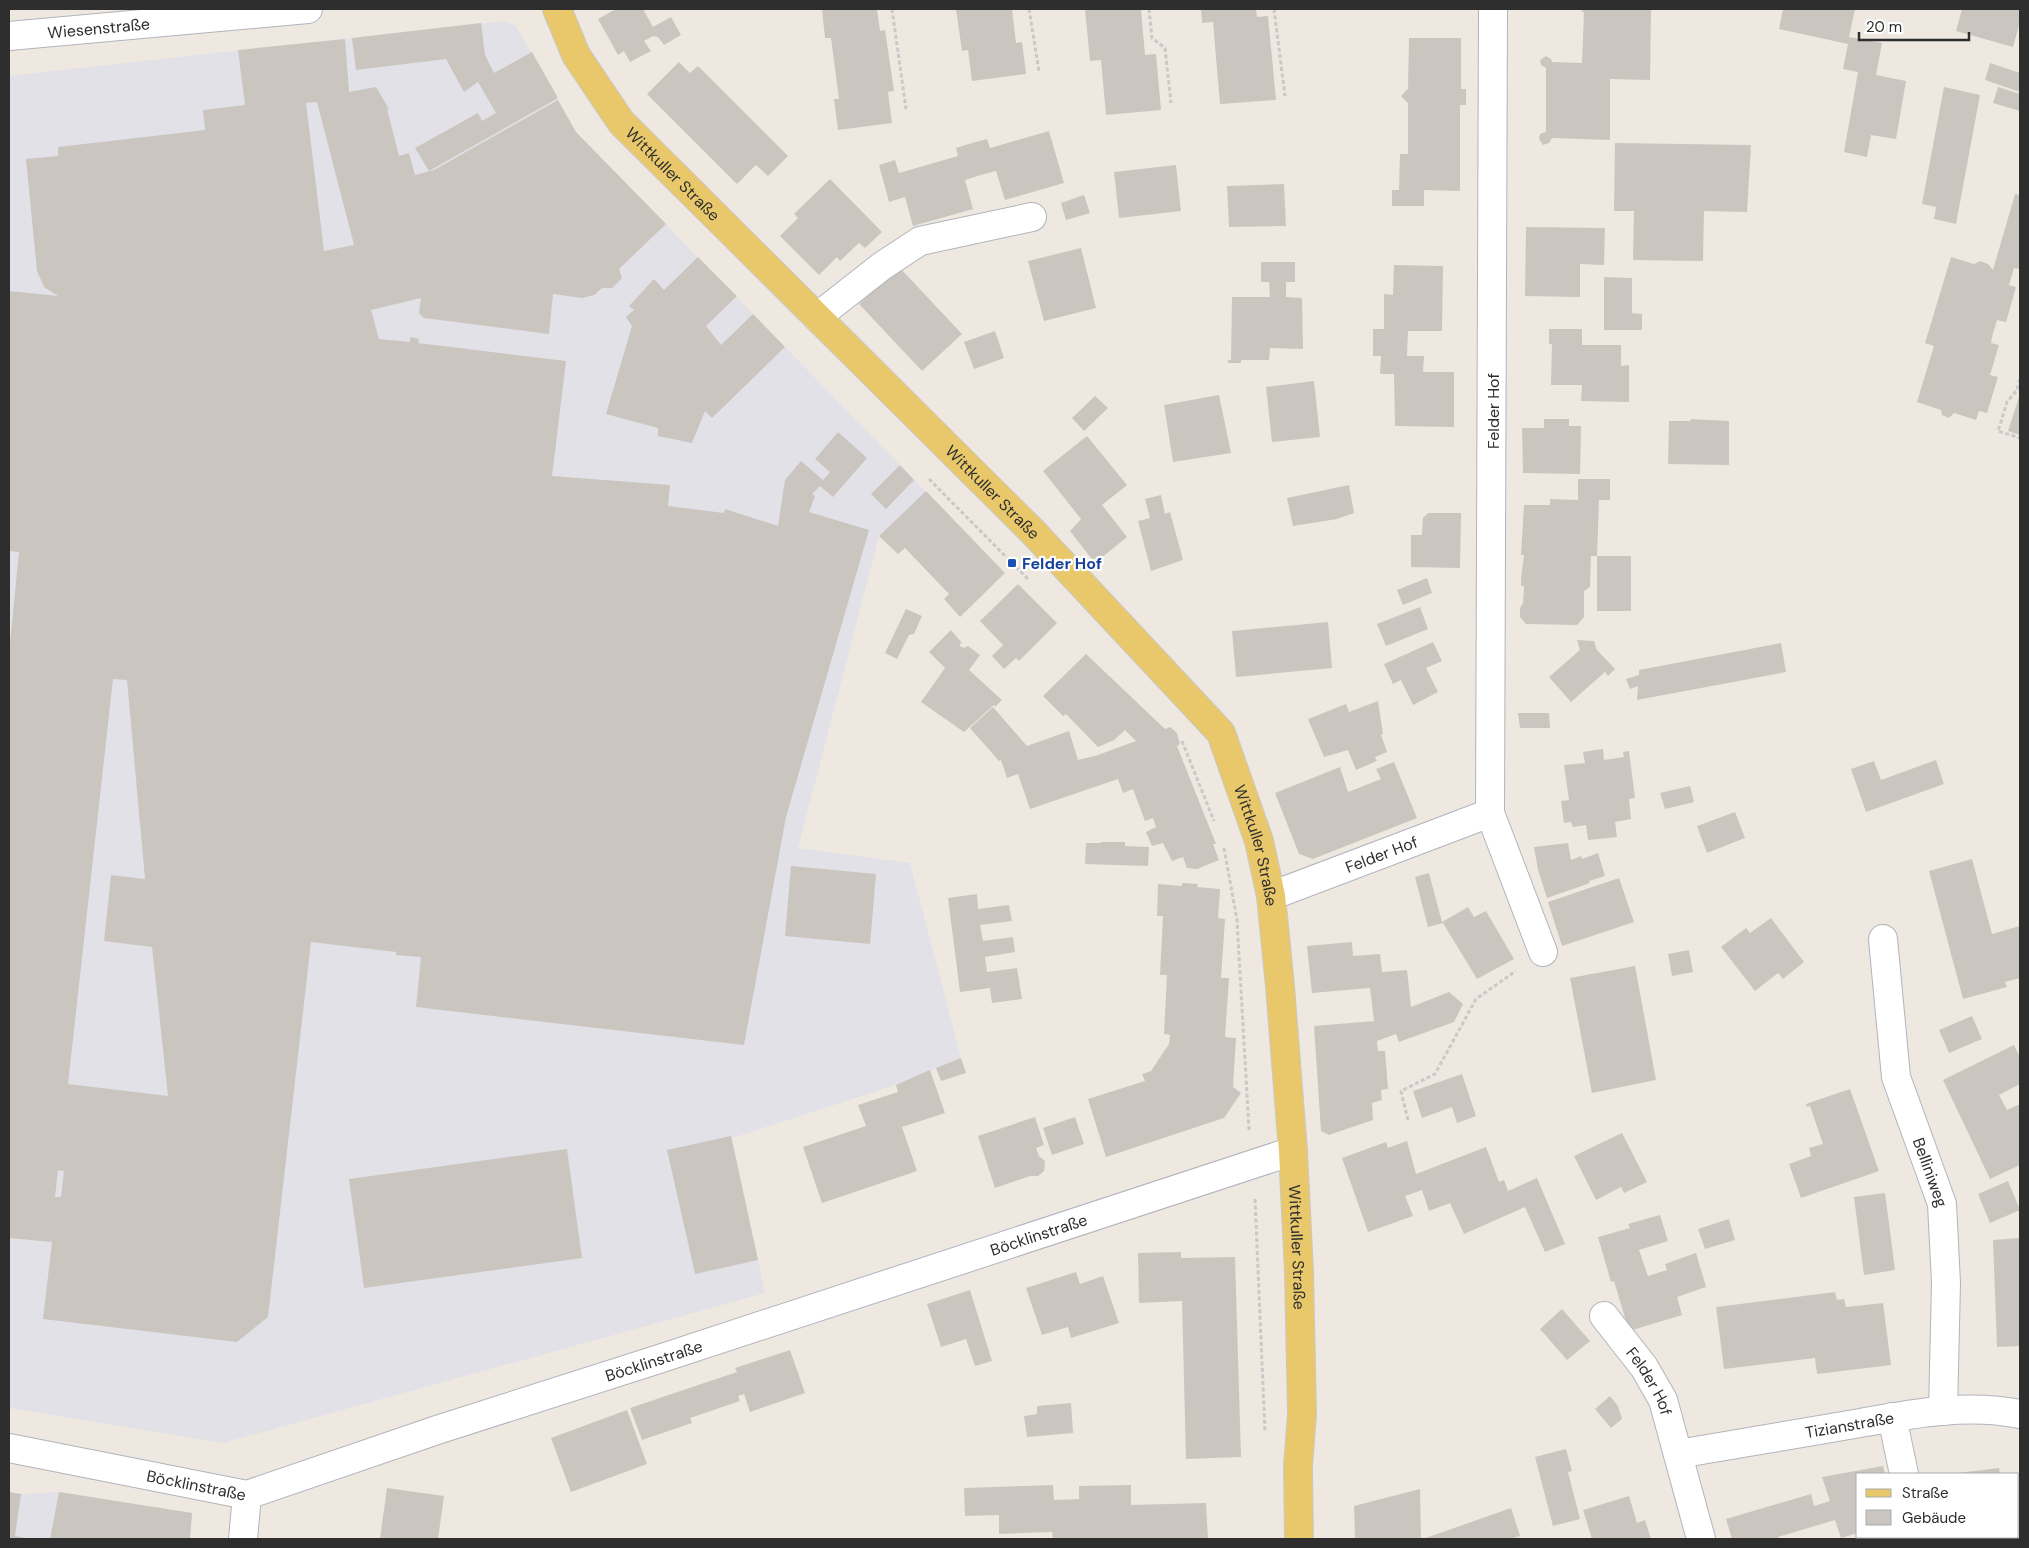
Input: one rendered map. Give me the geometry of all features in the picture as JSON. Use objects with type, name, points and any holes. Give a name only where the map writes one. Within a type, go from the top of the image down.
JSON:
[{"type":"main road","name":"Wittkuller Straße","points":[[557,9],[576,56],[621,122],[1034,533],[1221,733],[1260,841],[1270,896],[1280,986],[1293,1151],[1299,1272],[1302,1404],[1298,1466],[1299,1539]]},
{"type":"street","name":"Wiesenstraße","points":[[9,36],[308,9]]},
{"type":"street","name":"Felder Hof","points":[[1493,9],[1490,812],[1543,952]]},
{"type":"street","points":[[817,317],[882,266],[920,241],[1032,217]]},
{"type":"street","name":"Felder Hof","points":[[1270,896],[1490,812]]},
{"type":"street","name":"Belliniweg","points":[[1883,939],[1896,1078],[1942,1204],[1946,1283],[1943,1411]]},
{"type":"street","name":"Böcklinstraße","points":[[9,1448],[247,1495],[440,1429],[666,1357],[1293,1151]]},
{"type":"street","name":"Felder Hof","points":[[1604,1316],[1644,1366],[1663,1400],[1701,1539]]},
{"type":"street","name":"Tizianstraße","points":[[1678,1454],[1943,1411],[1993,1410],[2020,1414]]},
{"type":"street","points":[[1892,1418],[1904,1473]]},
{"type":"street","points":[[243,1539],[247,1495]]},
{"type":"path","points":[[892,9],[906,109]]},
{"type":"path","points":[[1029,9],[1039,71]]},
{"type":"path","points":[[1149,9],[1152,38],[1165,48],[1171,103]]},
{"type":"path","points":[[1274,9],[1285,96]]},
{"type":"path","points":[[2020,379],[2016,390],[2007,402],[1998,431],[2020,438]]},
{"type":"path","points":[[928,478],[1033,584]]},
{"type":"path","points":[[1179,735],[1216,825]]},
{"type":"path","points":[[1223,843],[1237,920],[1248,1126]]},
{"type":"path","points":[[1408,1120],[1402,1091],[1436,1074],[1476,999],[1543,952]]},
{"type":"path","points":[[1254,1198],[1265,1439]]},
{"type":"shaded area","points":[[504,21],[516,26],[576,132],[926,492],[879,536],[798,848],[910,863],[961,1058],[896,1085],[732,1138],[765,1293],[223,1443],[9,1408],[9,76]]},
{"type":"shaded area","points":[[9,1492],[21,1494],[59,1492],[192,1513],[190,1539],[9,1539]]},
{"type":"building","points":[[616,9],[643,9],[653,27],[671,17],[681,35],[664,45],[658,37],[653,36],[644,41],[651,51],[630,62],[624,51],[618,55],[598,19]]},
{"type":"building","points":[[822,9],[877,9],[880,31],[885,30],[894,91],[888,92],[892,123],[838,130],[834,99],[839,99],[831,38],[825,38]]},
{"type":"building","points":[[956,9],[1012,9],[1016,43],[1022,42],[1026,74],[972,81],[968,50],[962,51]]},
{"type":"building","points":[[1085,9],[1141,9],[1145,55],[1156,54],[1161,110],[1106,115],[1101,60],[1090,61]]},
{"type":"building","points":[[1201,9],[1256,9],[1257,17],[1268,16],[1276,100],[1220,104],[1213,22],[1202,23]]},
{"type":"building","points":[[1580,9],[1651,9],[1650,80],[1610,79],[1610,140],[1552,138],[1549,143],[1543,145],[1539,139],[1540,134],[1546,132],[1546,68],[1541,65],[1540,60],[1546,56],[1552,62],[1582,63],[1584,13]]},
{"type":"building","points":[[1783,9],[1855,9],[1849,37],[1882,43],[1876,75],[1906,81],[1896,139],[1871,135],[1867,157],[1844,152],[1858,72],[1843,69],[1848,44],[1779,29]]},
{"type":"building","points":[[1962,9],[2020,9],[2020,22],[2013,47],[1956,31]]},
{"type":"building","points":[[481,23],[485,55],[494,73],[532,52],[558,98],[429,171],[415,148],[478,113],[482,121],[496,113],[478,82],[464,92],[446,59],[356,70],[352,38]]},
{"type":"building","points":[[1409,38],[1461,38],[1461,89],[1466,89],[1466,105],[1460,105],[1460,191],[1424,190],[1424,206],[1392,206],[1392,190],[1399,190],[1400,154],[1408,154],[1408,103],[1401,96],[1408,89]]},
{"type":"building","points":[[345,39],[349,92],[376,87],[389,109],[387,109],[399,156],[409,153],[415,175],[434,170],[558,100],[576,132],[666,224],[619,269],[622,278],[612,288],[602,288],[594,295],[582,298],[553,294],[549,334],[424,318],[419,313],[421,298],[371,310],[379,339],[410,342],[410,337],[419,339],[418,343],[566,361],[552,476],[670,485],[668,506],[724,513],[725,509],[778,526],[785,480],[801,461],[823,480],[830,472],[815,459],[838,432],[867,458],[833,497],[820,486],[812,494],[815,496],[809,512],[869,530],[786,817],[744,1045],[416,1007],[421,957],[396,955],[396,952],[311,942],[268,1317],[237,1342],[43,1319],[52,1242],[9,1238],[9,653],[19,552],[9,551],[9,291],[58,296],[44,287],[37,271],[26,159],[58,156],[58,147],[205,130],[203,110],[245,105],[238,50]],"holes":[[[317,102],[354,245],[324,251],[306,103]],[[113,679],[127,680],[145,879],[111,875],[104,941],[152,947],[168,1096],[68,1084]],[[58,1170],[64,1171],[61,1197],[55,1197]]]},
{"type":"building","points":[[679,62],[690,73],[698,66],[788,156],[768,176],[756,165],[737,184],[647,94]]},
{"type":"building","points":[[1990,63],[2020,73],[2020,92],[1985,80]]},
{"type":"building","points":[[1944,87],[1980,95],[1956,224],[1934,219],[1936,207],[1922,204]]},
{"type":"building","points":[[1998,87],[2020,94],[2020,111],[1993,103]]},
{"type":"building","points":[[1049,131],[1064,183],[1005,200],[996,171],[981,175],[965,180],[973,209],[913,226],[905,197],[889,202],[879,165],[895,160],[899,173],[958,156],[956,148],[972,143],[987,139],[990,148]]},
{"type":"building","points":[[1615,143],[1751,145],[1747,212],[1704,211],[1703,261],[1633,260],[1634,211],[1614,211]]},
{"type":"building","points":[[1176,165],[1181,211],[1119,218],[1114,172]]},
{"type":"building","points":[[830,179],[882,232],[865,248],[859,243],[840,261],[837,257],[819,275],[780,236],[798,218],[794,214]]},
{"type":"building","points":[[1284,184],[1286,226],[1229,227],[1227,186]]},
{"type":"building","points":[[2015,194],[2020,195],[2020,269],[2014,268],[2009,285],[2016,287],[2006,322],[1997,320],[1992,337],[1991,343],[1999,345],[1990,375],[1998,377],[1987,413],[1979,411],[1976,420],[1954,413],[1949,418],[1942,415],[1941,410],[1917,402],[1934,346],[1925,343],[1951,257],[1974,264],[1980,261],[1988,264],[1993,270]]},
{"type":"building","points":[[1084,195],[1090,213],[1066,220],[1061,203]]},
{"type":"building","points":[[1526,227],[1605,228],[1604,265],[1580,264],[1580,297],[1525,296]]},
{"type":"building","points":[[1081,248],[1096,308],[1044,321],[1028,261]]},
{"type":"building","points":[[698,257],[737,296],[706,326],[721,345],[753,314],[785,347],[712,418],[705,411],[692,443],[658,436],[658,428],[606,414],[632,326],[626,317],[634,310],[629,306],[654,279],[664,290]]},
{"type":"building","points":[[1261,262],[1295,262],[1295,282],[1286,282],[1286,297],[1302,298],[1303,349],[1270,348],[1269,360],[1241,360],[1241,363],[1228,363],[1228,360],[1231,360],[1232,297],[1270,297],[1269,282],[1261,282]]},
{"type":"building","points":[[1394,265],[1443,266],[1442,331],[1408,331],[1407,356],[1424,356],[1423,372],[1454,372],[1454,427],[1395,426],[1394,374],[1380,374],[1381,356],[1373,356],[1373,329],[1384,329],[1384,294],[1393,295]]},
{"type":"building","points":[[899,267],[962,334],[922,371],[859,304]]},
{"type":"building","points":[[1604,277],[1632,278],[1632,313],[1642,314],[1642,330],[1604,330]]},
{"type":"building","points":[[1549,329],[1582,329],[1582,345],[1621,345],[1621,366],[1629,365],[1629,402],[1581,401],[1582,385],[1551,385],[1552,344],[1549,344]]},
{"type":"building","points":[[995,331],[1004,358],[974,369],[964,342]]},
{"type":"building","points":[[1314,381],[1320,437],[1272,442],[1266,387]]},
{"type":"building","points":[[2020,394],[2020,435],[2008,431]]},
{"type":"building","points":[[1219,395],[1231,453],[1173,462],[1164,405]]},
{"type":"building","points":[[1095,396],[1108,408],[1084,431],[1072,418]]},
{"type":"building","points":[[1544,419],[1569,419],[1569,426],[1581,426],[1580,474],[1523,473],[1522,428],[1544,428]]},
{"type":"building","points":[[1690,419],[1729,421],[1729,465],[1668,464],[1669,421],[1691,421]]},
{"type":"building","points":[[1087,436],[1127,485],[1102,505],[1127,537],[1095,563],[1070,531],[1081,519],[1043,471]]},
{"type":"building","points":[[900,465],[914,480],[886,509],[871,494]]},
{"type":"building","points":[[1578,479],[1610,479],[1610,500],[1599,500],[1597,556],[1591,556],[1590,587],[1584,591],[1584,617],[1577,625],[1526,624],[1520,617],[1524,586],[1521,586],[1521,578],[1524,555],[1521,555],[1524,505],[1550,505],[1550,499],[1578,500]]},
{"type":"building","points":[[1349,485],[1354,513],[1337,519],[1293,526],[1287,498]]},
{"type":"building","points":[[926,491],[1005,573],[960,617],[944,599],[949,594],[905,548],[898,554],[879,536]]},
{"type":"building","points":[[1161,495],[1165,514],[1170,512],[1183,560],[1151,571],[1138,521],[1150,518],[1145,499]]},
{"type":"building","points":[[1428,513],[1461,513],[1460,568],[1411,567],[1411,535],[1422,535],[1423,518]]},
{"type":"building","points":[[1597,556],[1631,556],[1631,611],[1597,611]]},
{"type":"building","points":[[1427,578],[1432,593],[1403,605],[1397,590]]},
{"type":"building","points":[[1018,584],[1057,623],[1019,661],[1016,658],[1004,669],[992,656],[1003,645],[980,621]]},
{"type":"building","points":[[1420,607],[1428,629],[1386,646],[1377,624]]},
{"type":"building","points":[[906,609],[922,616],[914,634],[909,635],[897,659],[885,653]]},
{"type":"building","points":[[1328,622],[1332,668],[1236,677],[1232,631]]},
{"type":"building","points":[[951,630],[962,643],[960,646],[964,648],[968,646],[980,655],[969,670],[1002,700],[964,732],[921,702],[945,668],[929,652]]},
{"type":"building","points":[[1577,640],[1594,641],[1597,650],[1615,669],[1608,676],[1605,672],[1571,702],[1549,677],[1580,650]]},
{"type":"building","points":[[1433,642],[1442,661],[1426,668],[1438,692],[1413,705],[1401,680],[1393,684],[1384,664]]},
{"type":"building","points":[[1781,643],[1786,672],[1637,700],[1638,686],[1630,689],[1626,679],[1639,675],[1639,670]]},
{"type":"building","points":[[1086,654],[1165,729],[1170,727],[1177,733],[1180,744],[1177,746],[1216,844],[1213,844],[1219,860],[1197,869],[1187,868],[1183,857],[1172,861],[1163,843],[1152,846],[1146,832],[1156,827],[1153,818],[1145,821],[1133,789],[1123,793],[1118,779],[1030,809],[1018,774],[1007,778],[1001,760],[999,761],[970,728],[993,707],[1027,746],[1069,731],[1078,760],[1136,741],[1125,730],[1114,740],[1098,747],[1066,714],[1063,716],[1043,696]]},
{"type":"building","points":[[1378,701],[1383,734],[1381,735],[1387,752],[1375,757],[1377,761],[1356,770],[1348,750],[1324,757],[1308,719],[1346,704],[1349,712]]},
{"type":"building","points":[[1518,713],[1549,713],[1550,728],[1520,728]]},
{"type":"building","points":[[1603,749],[1604,760],[1624,757],[1623,752],[1629,751],[1635,798],[1629,799],[1631,819],[1615,822],[1617,837],[1588,840],[1586,825],[1573,827],[1571,822],[1564,823],[1561,801],[1569,800],[1564,765],[1585,763],[1583,752]]},
{"type":"building","points":[[1936,760],[1944,784],[1866,812],[1851,769],[1874,761],[1881,780]]},
{"type":"building","points":[[1394,762],[1417,818],[1313,859],[1299,854],[1275,793],[1340,767],[1348,792],[1381,779],[1376,769]]},
{"type":"building","points":[[1690,786],[1694,802],[1665,809],[1660,793]]},
{"type":"building","points":[[1735,812],[1745,838],[1707,853],[1697,826]]},
{"type":"building","points":[[1125,842],[1125,846],[1149,847],[1148,866],[1085,864],[1086,843]]},
{"type":"building","points":[[1568,843],[1571,860],[1581,856],[1582,859],[1598,853],[1605,876],[1547,898],[1538,870],[1534,847]]},
{"type":"building","points":[[1972,859],[1992,934],[2020,926],[2020,978],[2005,982],[2007,987],[1963,999],[1929,871]]},
{"type":"building","points":[[791,866],[876,874],[870,944],[785,936]]},
{"type":"building","points":[[1429,873],[1442,922],[1468,907],[1474,917],[1486,911],[1514,959],[1477,979],[1443,923],[1428,927],[1415,877]]},
{"type":"building","points":[[1619,878],[1634,922],[1562,946],[1548,902]]},
{"type":"building","points":[[1182,883],[1198,884],[1197,887],[1220,889],[1218,918],[1225,919],[1221,978],[1229,978],[1225,1037],[1236,1038],[1233,1087],[1241,1093],[1224,1118],[1106,1157],[1088,1099],[1145,1081],[1142,1074],[1151,1071],[1169,1044],[1170,1035],[1164,1034],[1167,975],[1160,975],[1163,916],[1157,916],[1158,884],[1182,886]]},
{"type":"building","points":[[977,894],[978,909],[1009,905],[1012,921],[980,925],[983,941],[1013,937],[1015,952],[985,957],[987,972],[1017,968],[1022,999],[992,1003],[990,988],[960,992],[948,898]]},
{"type":"building","points":[[1771,918],[1804,962],[1783,979],[1778,973],[1755,991],[1721,947],[1746,928],[1750,933]]},
{"type":"building","points":[[1352,942],[1353,956],[1380,954],[1382,972],[1407,970],[1411,1007],[1449,992],[1463,1004],[1454,1022],[1399,1042],[1396,1034],[1377,1041],[1378,1051],[1385,1051],[1388,1089],[1381,1090],[1382,1100],[1372,1103],[1373,1120],[1329,1135],[1321,1131],[1314,1026],[1374,1021],[1370,988],[1312,993],[1307,946]]},
{"type":"building","points":[[1689,950],[1693,972],[1672,976],[1668,954]]},
{"type":"building","points":[[1635,966],[1656,1080],[1592,1093],[1570,978]]},
{"type":"building","points":[[1972,1016],[1982,1039],[1949,1053],[1939,1030]]},
{"type":"building","points":[[2014,1045],[2020,1057],[2020,1084],[1999,1095],[2007,1110],[2020,1104],[2020,1165],[1990,1179],[1943,1080]]},
{"type":"building","points":[[961,1058],[966,1073],[941,1081],[936,1068]]},
{"type":"building","points":[[930,1070],[945,1113],[902,1127],[917,1171],[822,1203],[803,1147],[866,1126],[858,1105],[898,1092],[896,1085]]},
{"type":"building","points":[[1462,1074],[1476,1116],[1457,1123],[1452,1107],[1422,1118],[1413,1091]]},
{"type":"building","points":[[1850,1089],[1879,1171],[1801,1198],[1789,1164],[1811,1156],[1809,1148],[1823,1144],[1810,1106],[1807,1107],[1806,1104]]},
{"type":"building","points":[[1035,1117],[1044,1145],[1036,1148],[1039,1156],[1045,1161],[1044,1171],[1038,1176],[1030,1176],[995,1188],[978,1136]]},
{"type":"building","points":[[1075,1117],[1084,1144],[1052,1155],[1043,1128]]},
{"type":"building","points":[[1622,1133],[1647,1182],[1624,1193],[1621,1187],[1596,1200],[1574,1156]]},
{"type":"building","points":[[731,1136],[758,1260],[695,1274],[667,1150]]},
{"type":"building","points":[[1407,1141],[1416,1174],[1486,1147],[1499,1182],[1504,1180],[1508,1191],[1537,1178],[1565,1244],[1545,1252],[1525,1207],[1464,1234],[1450,1203],[1429,1211],[1422,1190],[1405,1196],[1413,1216],[1368,1232],[1342,1158],[1386,1142],[1388,1148]]},
{"type":"building","points":[[567,1149],[582,1258],[364,1288],[349,1179]]},
{"type":"building","points":[[2008,1181],[2020,1210],[1990,1223],[1978,1194]]},
{"type":"building","points":[[1885,1193],[1895,1270],[1864,1275],[1854,1197]]},
{"type":"building","points":[[1660,1215],[1668,1241],[1639,1250],[1648,1276],[1667,1270],[1665,1264],[1696,1253],[1706,1287],[1677,1297],[1682,1315],[1629,1331],[1614,1281],[1611,1282],[1598,1237],[1630,1228],[1628,1224]]},
{"type":"building","points":[[1729,1219],[1735,1240],[1705,1249],[1698,1229]]},
{"type":"building","points":[[2020,1238],[2020,1346],[1997,1347],[1993,1240]]},
{"type":"building","points":[[1181,1252],[1181,1258],[1235,1257],[1241,1457],[1186,1459],[1182,1301],[1139,1303],[1138,1253]]},
{"type":"building","points":[[1076,1272],[1080,1284],[1103,1276],[1119,1323],[1071,1338],[1068,1327],[1042,1335],[1026,1288]]},
{"type":"building","points":[[970,1290],[992,1361],[975,1366],[966,1339],[941,1347],[927,1304]]},
{"type":"building","points":[[1835,1292],[1837,1300],[1844,1299],[1846,1307],[1883,1303],[1891,1365],[1817,1374],[1815,1358],[1724,1369],[1716,1307]]},
{"type":"building","points":[[1562,1309],[1590,1341],[1567,1360],[1540,1329]]},
{"type":"building","points":[[790,1350],[805,1393],[750,1412],[744,1394],[738,1396],[740,1401],[690,1418],[692,1423],[642,1440],[630,1408],[737,1372],[735,1368]]},
{"type":"building","points":[[1610,1396],[1618,1406],[1622,1419],[1611,1428],[1595,1409]]},
{"type":"building","points":[[1071,1403],[1073,1433],[1027,1437],[1024,1416],[1037,1414],[1037,1406]]},
{"type":"building","points":[[627,1410],[647,1464],[571,1492],[551,1438]]},
{"type":"building","points":[[1566,1449],[1572,1471],[1568,1472],[1580,1519],[1553,1526],[1535,1457]]},
{"type":"building","points":[[1883,1466],[1885,1473],[1856,1473],[1856,1534],[1841,1538],[1835,1520],[1778,1537],[1779,1539],[1732,1539],[1726,1519],[1811,1494],[1814,1506],[1830,1501],[1822,1477]]},
{"type":"building","points":[[1999,1468],[2000,1473],[1958,1473]]},
{"type":"building","points":[[1053,1485],[1054,1500],[1079,1499],[1079,1486],[1131,1485],[1131,1505],[1206,1503],[1208,1539],[1053,1539],[1052,1532],[999,1534],[999,1515],[965,1516],[964,1488]]},
{"type":"building","points":[[387,1488],[444,1496],[438,1539],[380,1539]]},
{"type":"building","points":[[1420,1489],[1421,1539],[1355,1539],[1354,1506]]},
{"type":"building","points":[[9,1492],[21,1494],[15,1536],[31,1539],[9,1539]]},
{"type":"building","points":[[59,1492],[192,1513],[190,1539],[50,1539]]},
{"type":"building","points":[[1629,1496],[1637,1523],[1645,1520],[1651,1539],[1592,1539],[1583,1510]]},
{"type":"building","points":[[1511,1508],[1520,1536],[1510,1539],[1423,1539]]},
{"type":"place","name":"Felder Hof","points":[[1012,563]]}]
